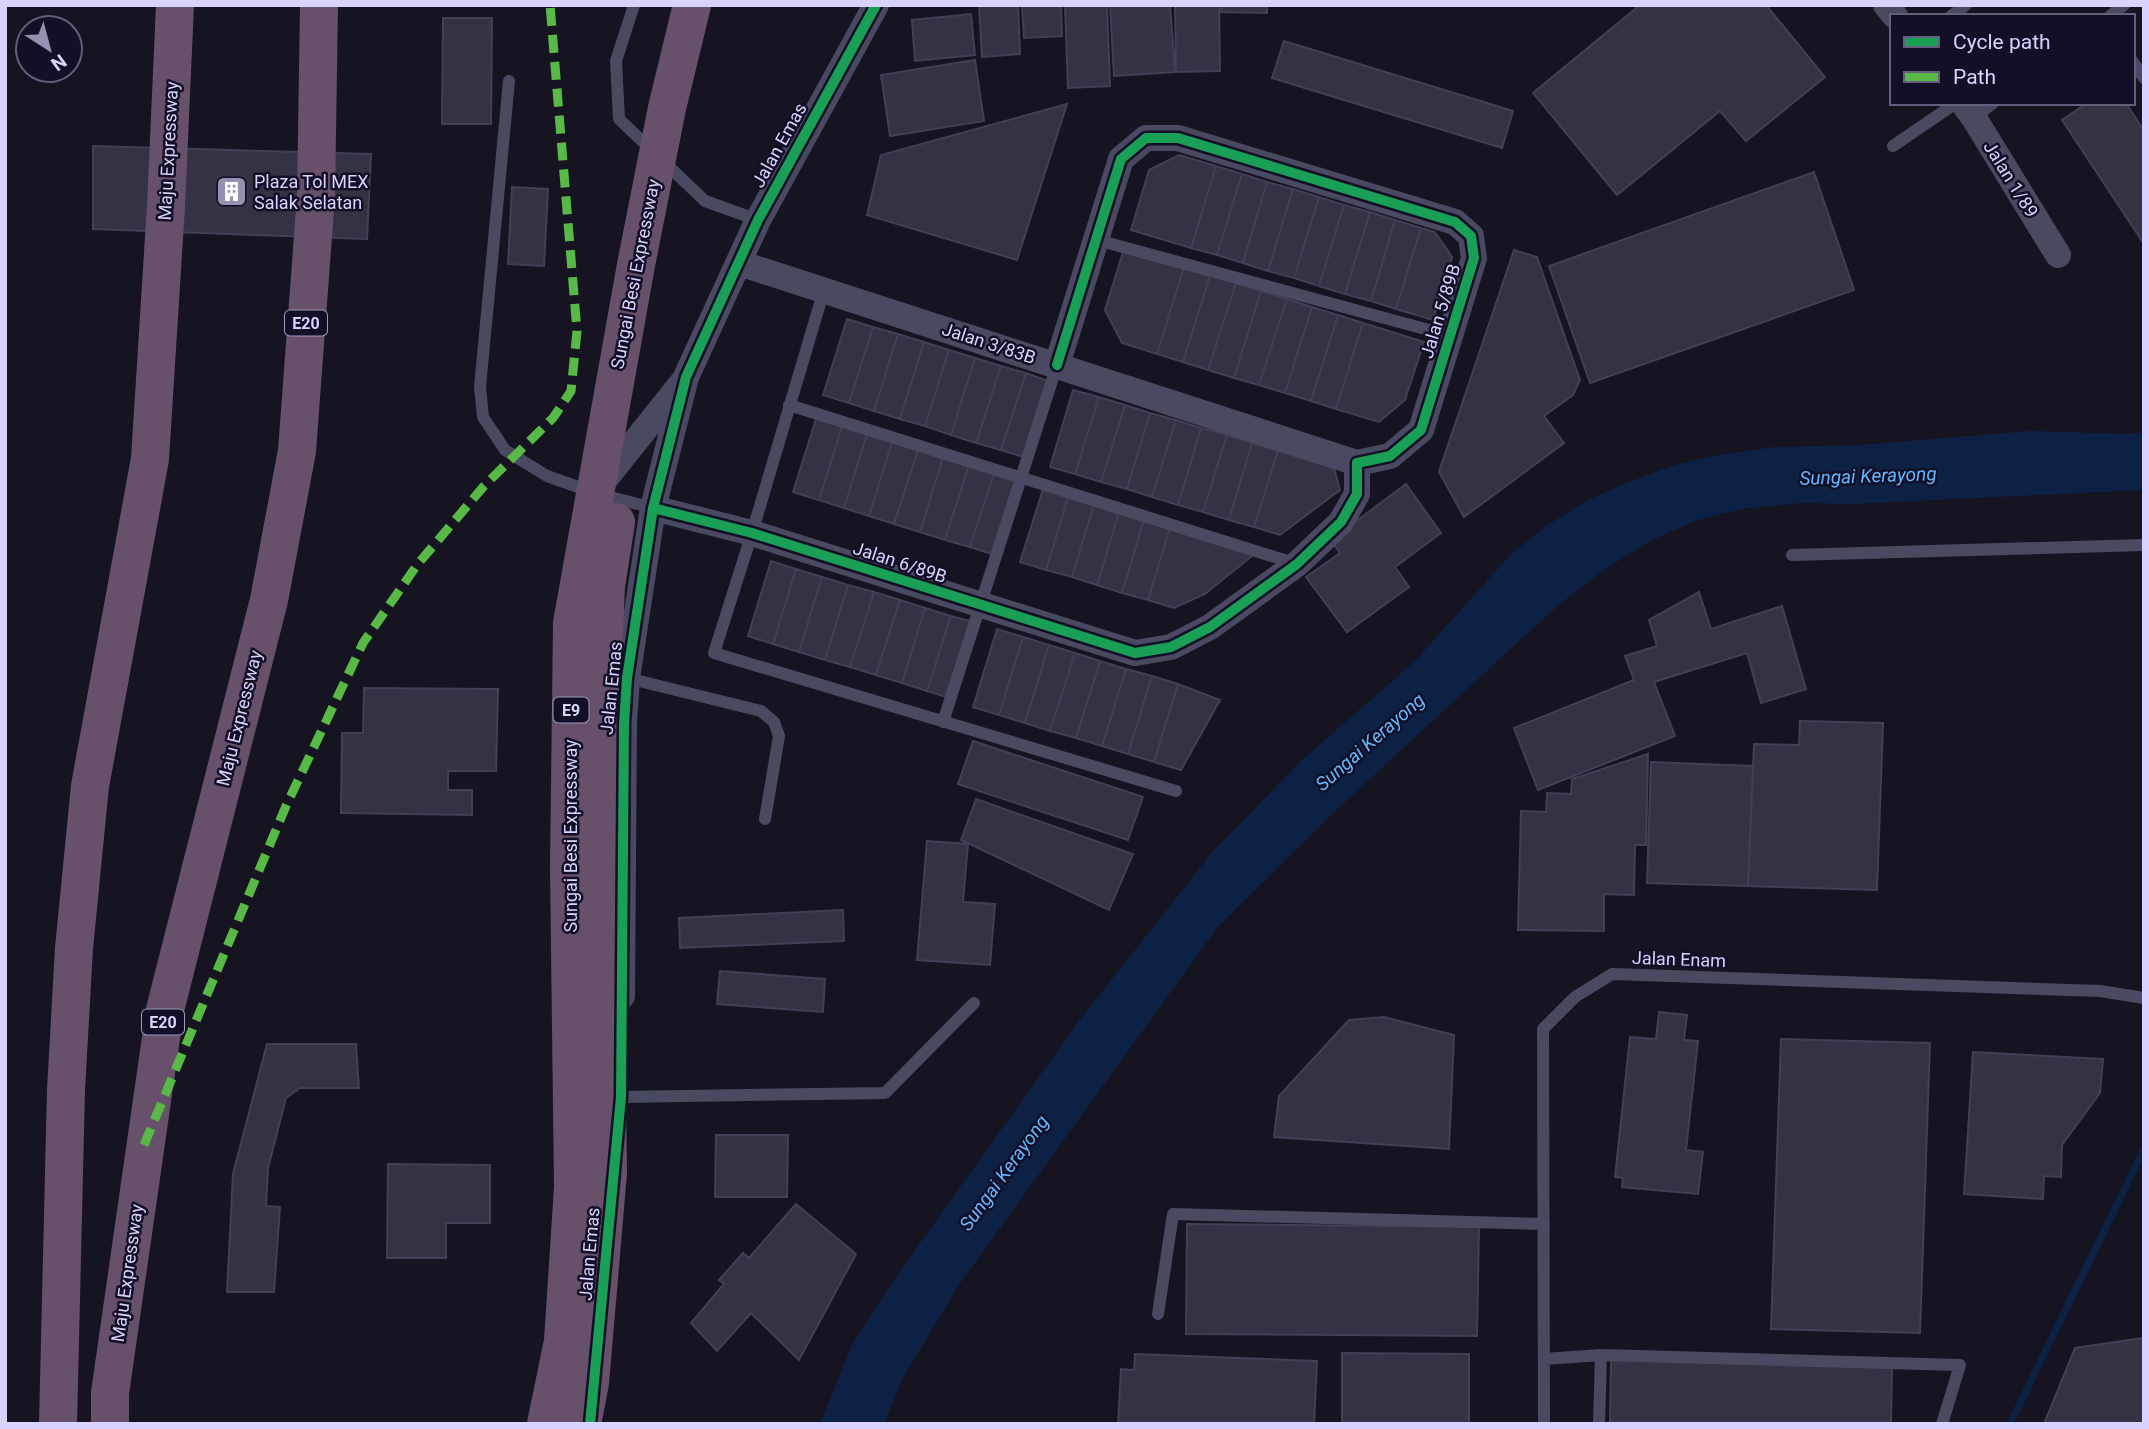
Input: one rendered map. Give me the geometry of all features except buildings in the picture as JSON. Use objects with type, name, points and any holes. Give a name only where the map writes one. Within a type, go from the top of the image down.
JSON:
[{"type":"highway","name":"Maju Expressway","points":[[58,1424],[66,1090],[74,948],[90,786],[150,459],[175,5]]},
{"type":"highway","name":"Maju Expressway","points":[[110,1424],[110,1392],[165,1010],[269,600],[296,450],[316,196],[319,5]]},
{"type":"highway","name":"Sungai Besi Expressway","points":[[546,1424],[563,1341],[573,1187],[569,868],[572,623],[636,265],[667,108],[692,5]]},
{"type":"highway","name":"Sungai Besi Expressway","points":[[582,1424],[590,1383],[608,1173],[606,1017],[599,894],[600,734],[606,586],[659,238],[677,147],[716,5]]},
{"type":"street","name":"Jalan Emas","points":[[590,1424],[621,1097],[624,724],[627,678],[653,508],[686,377],[758,220],[876,5]]},
{"type":"street","name":"Jalan 1/89","points":[[1972,107],[2058,255]]},
{"type":"street","name":"Jalan 5/89B","points":[[1057,365],[1121,159],[1146,138],[1178,138],[1455,222],[1471,236],[1474,258],[1421,430],[1390,456],[1357,464]]},
{"type":"street","name":"Jalan 3/83B","points":[[740,263],[1357,464]]},
{"type":"street","name":"Jalan Emas","points":[[556,1424],[561,1097],[554,706],[595,493],[686,377]]},
{"type":"street","points":[[1297,564],[1341,522],[1357,494],[1357,464]]},
{"type":"street","name":"Jalan 6/89B","points":[[653,508],[752,533],[1135,653],[1171,647],[1210,626],[1297,564]]},
{"type":"lane","points":[[631,7],[616,61],[619,120],[705,201],[758,220]]},
{"type":"lane","points":[[509,81],[480,387],[483,417],[505,450],[547,476],[595,493],[653,508]]},
{"type":"lane","points":[[1894,146],[1972,107]]},
{"type":"lane","points":[[1097,240],[1451,336]]},
{"type":"lane","points":[[824,290],[714,653],[1177,791]]},
{"type":"lane","points":[[943,722],[1057,365]]},
{"type":"lane","points":[[789,405],[1297,564]]},
{"type":"lane","points":[[1792,555],[2144,545]]},
{"type":"lane","points":[[627,678],[761,711],[774,722],[779,736],[765,819]]},
{"type":"lane","name":"Jalan Enam","points":[[1544,1424],[1543,1029],[1575,997],[1612,974],[2100,991],[2144,998]]},
{"type":"lane","points":[[621,1097],[885,1093],[974,1003]]},
{"type":"lane","points":[[1158,1314],[1173,1214],[1544,1224]]},
{"type":"lane","points":[[1599,1424],[1601,1355]]},
{"type":"lane","points":[[1544,1359],[1601,1355],[1960,1365],[1941,1424]]},
{"type":"water","name":"Sungai Kerayong","points":[[2030,431],[2128,434],[2144,432],[2144,490],[1853,504],[1801,503],[1742,509],[1698,520],[1650,541],[1604,570],[1561,603],[1330,816],[1217,928],[961,1282],[905,1374],[884,1424],[820,1424],[852,1345],[895,1278],[1079,1021],[1213,851],[1303,759],[1414,662],[1511,554],[1546,526],[1588,500],[1671,466],[1706,457],[1774,447],[1858,445]]},
{"type":"waterway","points":[[2010,1424],[2144,1149]]},
{"type":"marked path","points":[[144,1145],[286,806],[363,643],[417,565],[484,486],[553,418],[571,391],[577,331],[550,5]]},
{"type":"cycle path","points":[[590,1424],[621,1097],[624,724],[627,678],[653,508],[686,377],[758,220],[876,5]]},
{"type":"cycle path","points":[[653,508],[752,533],[1135,653],[1171,647],[1210,627],[1297,564],[1341,522],[1357,494],[1357,463],[1390,456],[1421,430],[1474,258],[1471,236],[1455,222],[1178,138],[1146,138],[1121,159],[1057,365]]},
{"type":"place","name":"Plaza Tol MEX Salak Selatan","points":[[231,191]]}]
